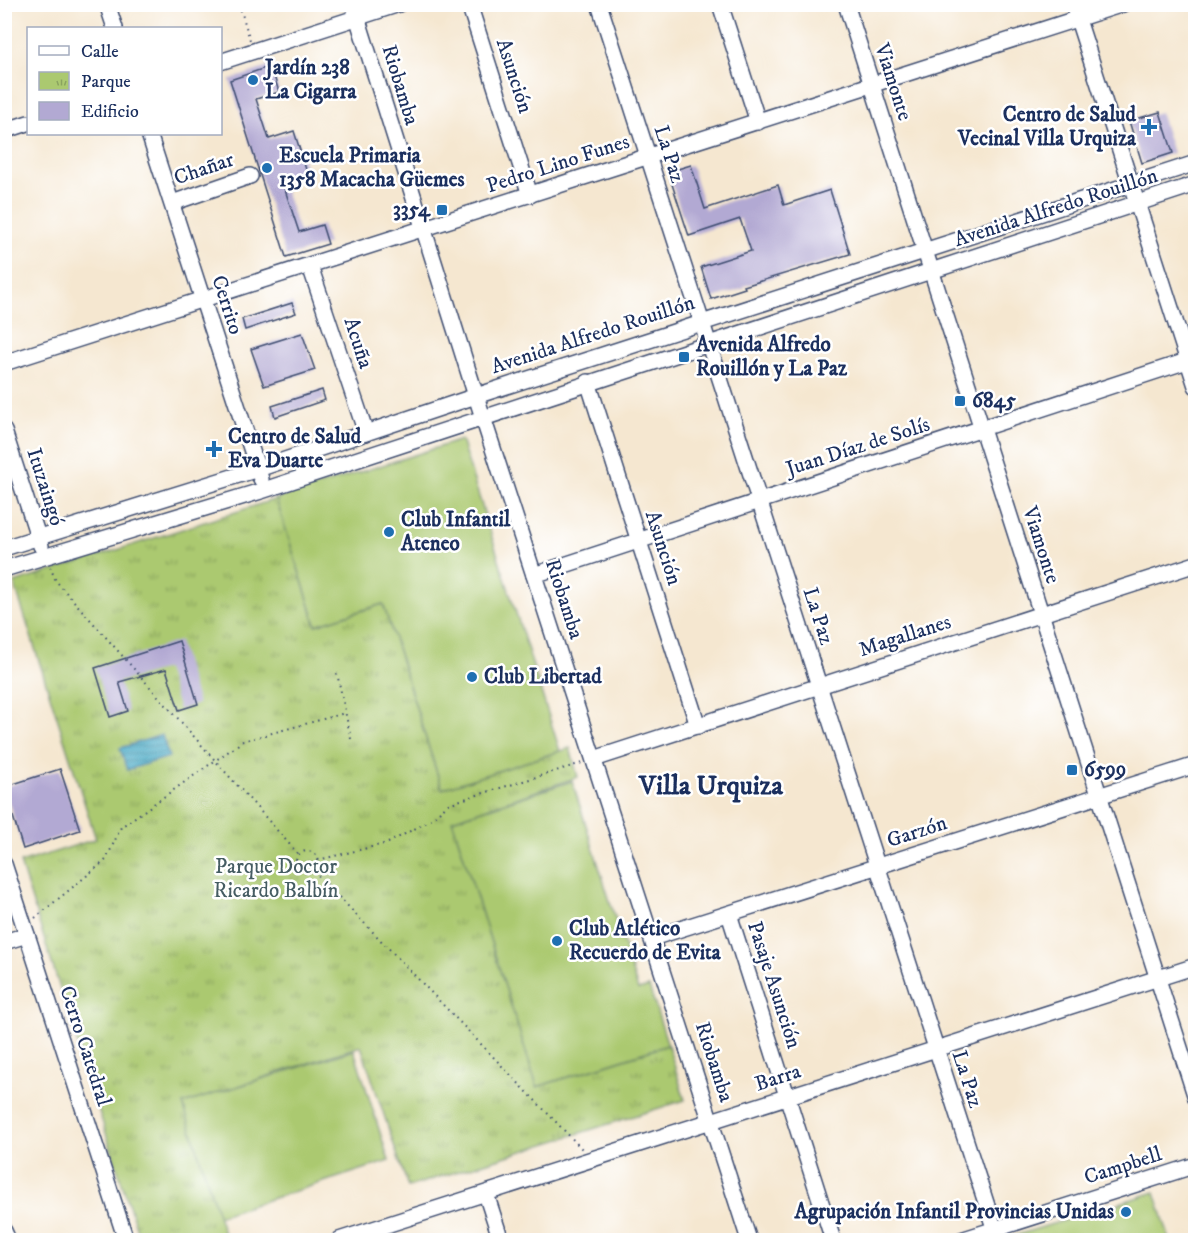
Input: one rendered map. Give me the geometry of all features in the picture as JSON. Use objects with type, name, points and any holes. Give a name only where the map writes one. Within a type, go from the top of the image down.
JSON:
[{"type":"street","points":[[107,4],[115,27]]},
{"type":"street","points":[[222,61],[355,11],[399,4]]},
{"type":"street","name":"Asunción","points":[[469,4],[530,195]]},
{"type":"street","name":"La Paz","points":[[599,4],[997,1235]]},
{"type":"street","points":[[720,4],[758,122]]},
{"type":"street","name":"Viamonte","points":[[846,4],[1196,1098]]},
{"type":"street","name":"Pedro Lino Funes","points":[[4,363],[872,85],[1075,12],[1123,4]]},
{"type":"street","name":"Riobamba","points":[[355,11],[479,406],[749,1240]]},
{"type":"street","points":[[1075,12],[1137,205],[1192,360],[1196,386]]},
{"type":"street","points":[[4,131],[27,123]]},
{"type":"street","name":"Cerrito","points":[[149,135],[258,469],[261,490]]},
{"type":"street","name":"Avenida Alfredo Rouillón","points":[[4,569],[261,490],[702,322],[1196,163]]},
{"type":"street","name":"Chañar","points":[[172,203],[250,176]]},
{"type":"street","name":"Avenida Alfredo Rouillón","points":[[4,549],[366,433],[588,382],[1196,184]]},
{"type":"street","name":"Acuña","points":[[310,266],[366,433]]},
{"type":"street","name":"Juan Díaz de Solís","points":[[534,575],[1192,360]]},
{"type":"street","name":"Asunción","points":[[588,382],[698,726]]},
{"type":"street","name":"Ituzaingó","points":[[4,431],[45,556]]},
{"type":"street","name":"Magallanes","points":[[594,759],[1196,564]]},
{"type":"street","name":"Garzón","points":[[652,938],[1196,765]]},
{"type":"street","name":"Cerro Catedral","points":[[4,864],[126,1240]]},
{"type":"street","name":"Pasaje Asunción","points":[[729,914],[833,1240]]},
{"type":"street","points":[[4,942],[27,935]]},
{"type":"street","name":"Barra","points":[[339,1240],[1196,966]]},
{"type":"street","name":"Campbell","points":[[961,1240],[997,1235],[1196,1165]]},
{"type":"street","points":[[486,1194],[501,1240]]},
{"type":"street","points":[[4,1231],[8,1240]]},
{"type":"path","points":[[239,4],[254,51]]},
{"type":"path","points":[[45,556],[56,581],[298,855]]},
{"type":"path","points":[[337,673],[351,739]]},
{"type":"path","points":[[27,935],[37,915],[106,860],[121,827],[153,807],[184,781],[216,762],[243,741],[345,713]]},
{"type":"path","points":[[318,860],[388,843],[429,821],[448,804],[594,759]]},
{"type":"path","points":[[298,855],[309,852],[318,860]]},
{"type":"path","points":[[298,855],[296,861],[302,872],[314,871]]},
{"type":"path","points":[[314,871],[318,860]]},
{"type":"path","points":[[314,871],[592,1159]]},
{"type":"green space","points":[[461,440],[560,751],[442,789],[383,604],[316,625],[276,499]]},
{"type":"green space","name":"Parque Doctor Ricardo Balbín","points":[[276,499],[316,625],[383,604],[442,789],[570,748],[578,777],[452,820],[537,1087],[668,1045],[685,1100],[408,1187],[361,1046],[183,1104],[226,1240],[140,1240],[20,863],[96,839],[14,583]]},
{"type":"green space","name":"Club Atlético Recuerdo de Evita","points":[[572,781],[638,990],[649,987],[668,1045],[537,1087],[452,820]]},
{"type":"green space","points":[[354,1050],[389,1161],[218,1216],[182,1104]]},
{"type":"green space","name":"Agrupación Infantil Provincias Unidas","points":[[1155,1192],[1170,1240],[1016,1240],[1014,1236]]},
{"type":"water","points":[[162,735],[169,757],[127,770],[120,748]]},
{"type":"building","points":[[271,66],[279,92],[256,99],[269,139],[294,131],[308,176],[283,184],[299,232],[322,225],[328,244],[286,257],[230,80]]},
{"type":"building","points":[[1160,112],[1173,153],[1142,163],[1129,121]]},
{"type":"building","points":[[691,165],[705,209],[778,185],[784,205],[830,190],[850,254],[744,286],[745,288],[711,299],[701,267],[751,251],[740,219],[689,236],[668,172]]},
{"type":"building","points":[[292,303],[296,313],[245,330],[242,319]]},
{"type":"building","points":[[302,333],[315,370],[264,386],[251,349]]},
{"type":"building","points":[[322,390],[325,400],[275,417],[272,406]]},
{"type":"building","points":[[179,641],[198,704],[179,710],[166,669],[119,682],[128,711],[110,717],[95,668]]},
{"type":"building","points":[[60,769],[80,830],[23,849],[4,787]]},
{"type":"place","name":"Jardín 238 La Cigarra","points":[[253,80]]},
{"type":"place","name":"Centro de Salud Vecinal Villa Urquiza","points":[[1149,127]]},
{"type":"place","name":"Escuela Primaria 1358 Macacha Güemes","points":[[267,168]]},
{"type":"place","name":"3354","points":[[442,210]]},
{"type":"place","name":"Avenida Alfredo Rouillón y La Paz","points":[[684,357]]},
{"type":"place","name":"6845","points":[[960,401]]},
{"type":"place","name":"Centro de Salud Eva Duarte","points":[[214,449]]},
{"type":"place","name":"Club Infantil Ateneo","points":[[389,532]]},
{"type":"place","name":"Club Libertad","points":[[472,677]]},
{"type":"place","name":"6599","points":[[1072,770]]},
{"type":"place","name":"Club Atlético Recuerdo de Evita","points":[[557,941]]},
{"type":"place","name":"Agrupación Infantil Provincias Unidas","points":[[1126,1212]]},
{"type":"district","name":"Villa Urquiza","points":[[711,786]]}]
